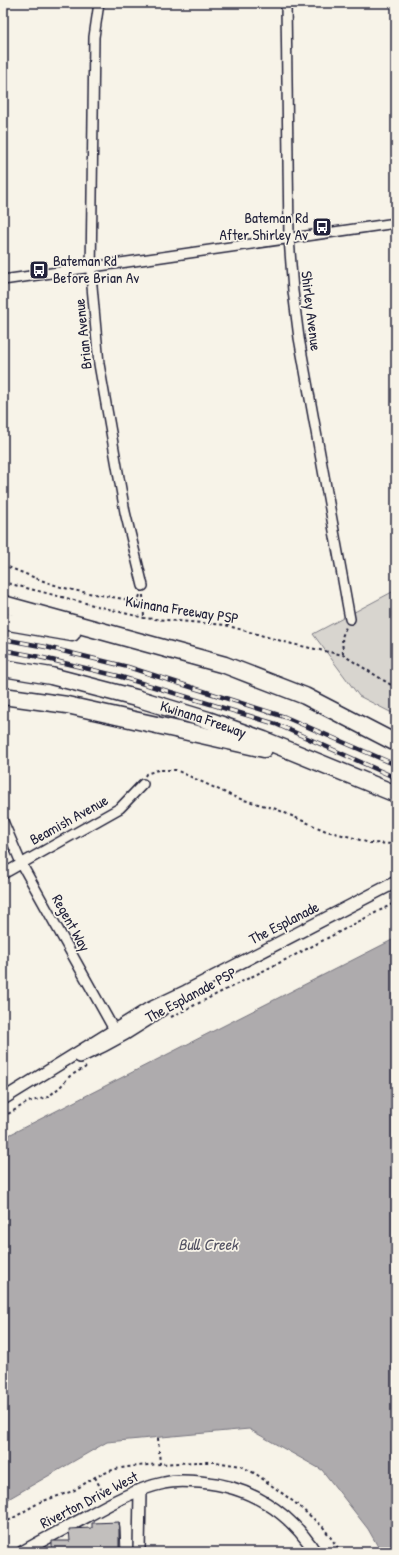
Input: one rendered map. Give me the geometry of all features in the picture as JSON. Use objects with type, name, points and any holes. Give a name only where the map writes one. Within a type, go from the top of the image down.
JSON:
[{"type":"highway","points":[[3,604],[225,665],[305,696],[396,744]]},
{"type":"highway","points":[[3,621],[55,629],[178,660],[260,687],[396,744]]},
{"type":"highway","name":"Kwinana Freeway","points":[[3,668],[58,678],[136,698],[201,718],[264,740],[396,794]]},
{"type":"highway","points":[[3,696],[67,705],[308,759]]},
{"type":"street","name":"Brian Avenue","points":[[99,3],[94,37],[91,267],[99,364],[125,512],[143,586]]},
{"type":"street","name":"Shirley Avenue","points":[[286,3],[289,238],[293,291],[299,338],[350,619]]},
{"type":"street","points":[[3,280],[396,223]]},
{"type":"street","name":"Beamish Avenue","points":[[3,874],[120,808],[143,784]]},
{"type":"street","name":"Regent Way","points":[[3,821],[21,863],[117,1034]]},
{"type":"street","name":"The Esplanade","points":[[3,1099],[54,1069],[90,1044],[117,1034],[148,1009],[186,991],[396,882]]},
{"type":"street","name":"Riverton Drive West","points":[[22,1552],[109,1504],[140,1490],[165,1482],[188,1481],[211,1483],[237,1488],[258,1497],[276,1508],[294,1525],[316,1552]]},
{"type":"street","points":[[139,1552],[140,1490]]},
{"type":"path","points":[[3,565],[58,586],[116,596],[136,602],[138,601],[143,586]]},
{"type":"path","name":"Kwinana Freeway PSP","points":[[3,582],[144,618],[225,625],[292,644],[343,654],[396,688]]},
{"type":"path","points":[[143,586],[144,618]]},
{"type":"path","points":[[343,654],[342,637],[350,619]]},
{"type":"path","points":[[143,784],[146,774],[158,770],[176,770],[237,798],[276,809],[326,831],[369,843],[396,844]]},
{"type":"path","name":"The Esplanade PSP","points":[[168,1019],[396,902]]},
{"type":"path","points":[[3,1117],[28,1102],[48,1097],[70,1076],[91,1065]]},
{"type":"path","points":[[158,1438],[160,1464]]},
{"type":"shaded area","points":[[396,587],[396,715],[359,696],[313,634],[394,591]]},
{"type":"water","name":"Bull Creek","points":[[396,938],[396,1552],[381,1552],[368,1529],[322,1470],[249,1429],[107,1442],[3,1502],[3,1138]]},
{"type":"building","points":[[119,1522],[119,1552],[41,1552],[52,1547],[52,1541],[70,1541],[69,1529],[92,1528],[92,1523]]},
{"type":"railway","points":[[3,639],[46,647],[128,667],[285,717],[396,765]]},
{"type":"railway","points":[[3,650],[35,656],[118,676],[276,724],[396,778]]},
{"type":"place","name":"Bateman Rd After Shirley Av","points":[[322,227]]},
{"type":"place","name":"Bateman Rd Before Brian Av","points":[[39,270]]}]
